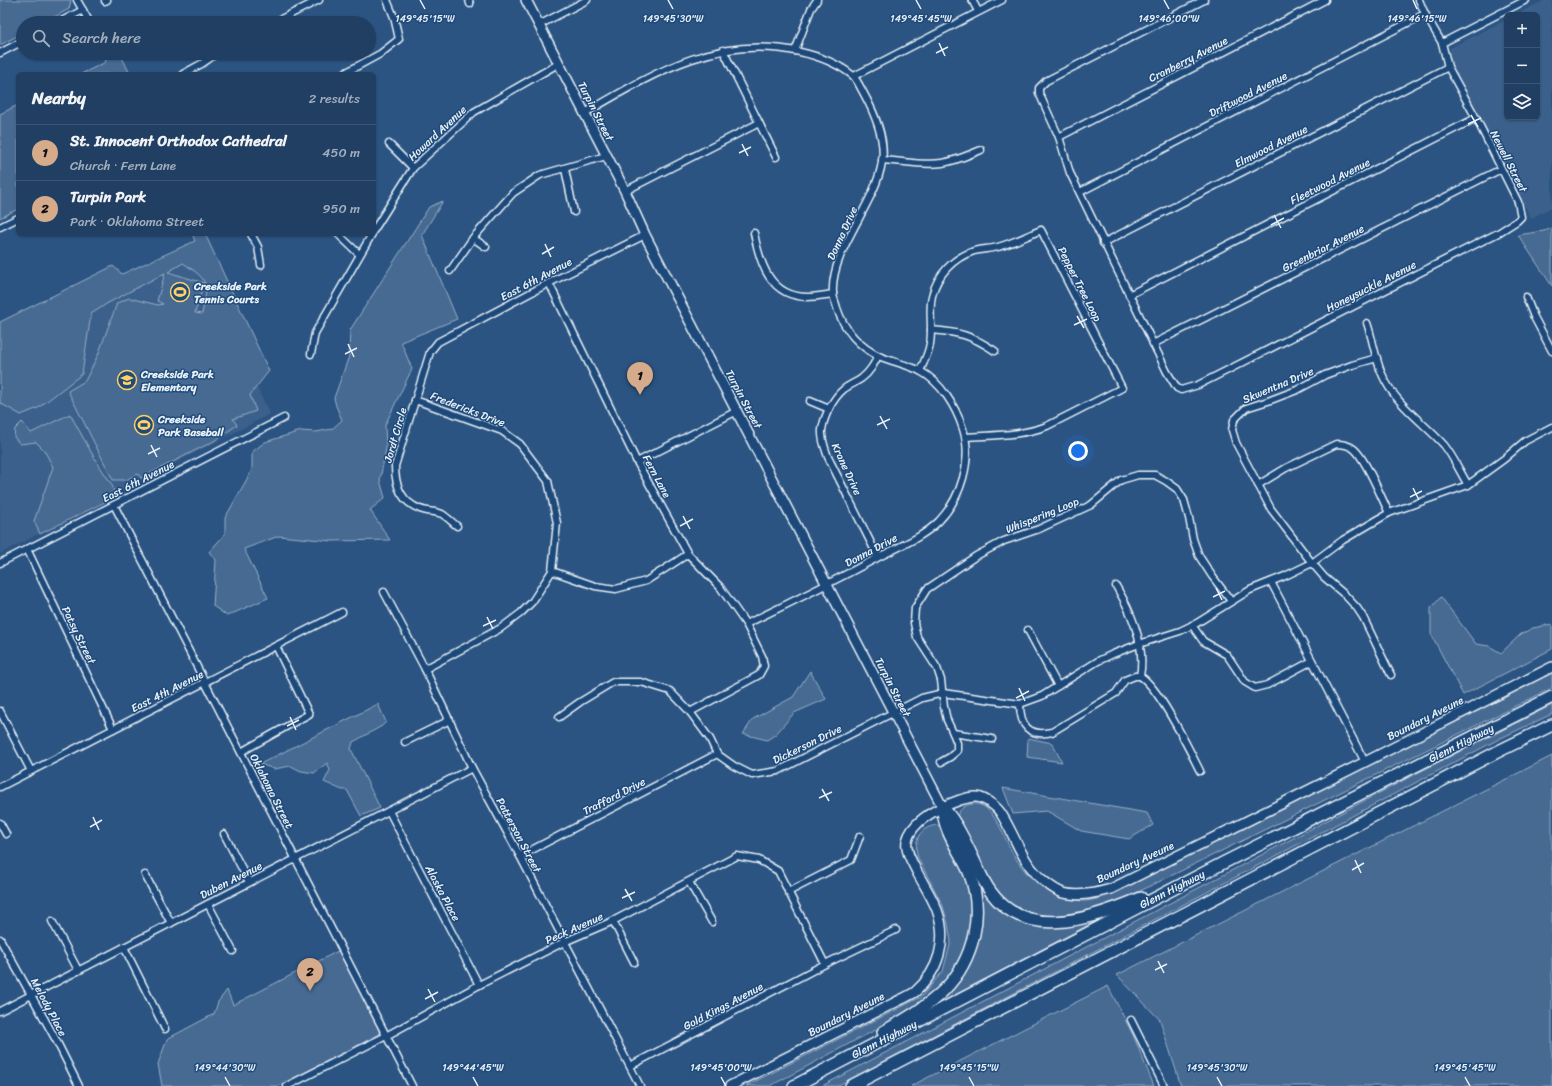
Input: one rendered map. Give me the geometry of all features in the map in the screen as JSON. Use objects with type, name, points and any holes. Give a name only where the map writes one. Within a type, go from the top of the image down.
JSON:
[{"type":"highway","name":"Glenn Highway","points":[[797,1084],[1225,862],[1552,697]]},
{"type":"highway","points":[[851,1086],[1552,725]]},
{"type":"highway","points":[[943,808],[954,823],[984,882],[994,896],[1008,910],[1022,917],[1036,921],[1065,921],[1112,909],[1225,862]]},
{"type":"highway","points":[[797,1084],[916,1012],[942,992],[959,972],[969,952],[975,930],[976,899],[969,873],[946,826],[943,816],[943,808]]},
{"type":"street","points":[[77,0],[86,16]]},
{"type":"street","points":[[287,16],[319,0]]},
{"type":"street","points":[[376,56],[398,39],[394,16],[387,0]]},
{"type":"street","name":"Turpin Street","points":[[526,0],[625,191],[645,235],[943,808]]},
{"type":"street","points":[[539,25],[587,0]]},
{"type":"street","points":[[795,51],[810,9],[817,0]]},
{"type":"street","points":[[972,0],[978,11]]},
{"type":"street","points":[[854,76],[1002,0]]},
{"type":"street","points":[[1153,344],[1070,173],[1059,137],[1039,93],[1039,88],[1046,81],[1204,0]]},
{"type":"street","name":"Cranberry Avenue","points":[[1059,137],[1325,0]]},
{"type":"street","name":"Newell Street","points":[[1419,0],[1425,14],[1442,43],[1448,67],[1476,118],[1518,202]]},
{"type":"street","points":[[1442,43],[1526,0]]},
{"type":"street","points":[[71,16],[83,10]]},
{"type":"street","name":"Driftwood Avenue","points":[[1080,192],[1425,14]]},
{"type":"street","points":[[0,53],[16,45]]},
{"type":"street","name":"Donna Drive","points":[[584,113],[635,84],[678,64],[705,54],[723,50],[758,47],[812,54],[832,62],[854,76],[868,101],[878,126],[882,144],[882,160],[878,179],[840,258],[835,274],[833,294],[844,326],[863,347],[878,356],[920,371],[934,381],[952,405],[960,419],[966,437],[965,472],[959,491],[950,507],[938,521],[923,534],[746,624]]},
{"type":"street","points":[[723,50],[776,157]]},
{"type":"street","points":[[187,72],[207,60]]},
{"type":"street","points":[[347,72],[369,60]]},
{"type":"street","name":"Howard Avenue","points":[[376,227],[413,168],[474,112],[558,64]]},
{"type":"street","name":"Elmwood Avenue","points":[[1103,243],[1448,67]]},
{"type":"street","points":[[469,106],[474,112]]},
{"type":"street","name":"Fleetwood Avenue","points":[[1129,295],[1476,118]]},
{"type":"street","points":[[625,191],[759,123]]},
{"type":"street","points":[[389,144],[413,168]]},
{"type":"street","points":[[882,160],[930,164],[943,163],[981,150]]},
{"type":"street","points":[[450,271],[473,238],[513,193],[540,175],[606,156]]},
{"type":"street","points":[[565,169],[574,212]]},
{"type":"street","name":"Greenbriar Avenue","points":[[1153,344],[1501,169]]},
{"type":"street","name":"Honeysuckle Avenue","points":[[1153,344],[1177,388],[1181,390],[1198,385],[1512,225],[1521,217],[1518,202]]},
{"type":"street","points":[[0,227],[16,219]]},
{"type":"street","name":"Pepper Tree Loop","points":[[920,371],[929,348],[932,296],[938,280],[945,270],[955,262],[974,251],[997,247],[1041,230],[1122,388],[1047,426],[1034,431],[1019,434],[966,437]]},
{"type":"street","points":[[754,233],[762,264],[769,278],[779,289],[794,296],[808,297],[833,294]]},
{"type":"street","name":"East 6th Avenue","points":[[438,342],[549,283],[645,235]]},
{"type":"street","points":[[252,236],[258,247],[261,265]]},
{"type":"street","points":[[340,236],[359,254]]},
{"type":"street","points":[[311,354],[315,333],[371,236]]},
{"type":"street","points":[[473,238],[486,247]]},
{"type":"street","name":"Fern Lane","points":[[549,283],[637,462],[688,554],[720,587],[746,624],[762,656],[764,666],[759,675],[690,712]]},
{"type":"street","points":[[1526,297],[1534,317],[1552,351]]},
{"type":"street","points":[[1367,323],[1382,374],[1400,402],[1429,428],[1446,447],[1468,485]]},
{"type":"street","points":[[931,330],[953,331],[967,335],[995,351]]},
{"type":"street","name":"Jordt Circle","points":[[438,342],[430,352],[395,466],[395,478],[400,493],[408,503],[420,510],[442,514],[457,526]]},
{"type":"street","name":"Krane Drive","points":[[878,356],[871,370],[863,378],[844,390],[833,403],[829,409],[822,430],[826,450],[878,557]]},
{"type":"street","name":"Skwentna Drive","points":[[1377,358],[1325,375],[1297,390],[1246,408],[1234,420],[1232,430],[1236,443],[1271,509],[1324,577],[1345,595],[1364,617],[1391,675]]},
{"type":"street","name":"Fredericks Drive","points":[[416,400],[502,431],[520,444],[548,481],[557,522],[552,571],[532,602],[521,613],[500,628],[425,669]]},
{"type":"street","points":[[810,401],[829,409]]},
{"type":"street","points":[[637,462],[737,411]]},
{"type":"street","name":"East 6th Avenue","points":[[0,563],[284,418]]},
{"type":"street","points":[[1200,770],[1179,730],[1154,690],[1147,680],[1140,676],[1135,676],[1125,680],[1116,693],[1052,732],[1042,734],[1032,732],[1024,724],[1020,716],[1020,704],[1042,696],[1098,661],[1139,644],[1180,631],[1250,590],[1312,563],[1343,540],[1389,513],[1468,485],[1504,459],[1525,441],[1552,427]]},
{"type":"street","points":[[1258,485],[1286,468],[1336,444],[1346,444],[1353,448],[1361,457],[1389,513]]},
{"type":"street","name":"Whispering Loop","points":[[941,762],[957,751],[957,743],[947,720],[937,668],[917,637],[914,623],[915,608],[927,589],[976,556],[1004,541],[1039,529],[1091,505],[1121,480],[1138,475],[1154,475],[1177,489],[1184,500],[1193,539],[1199,556],[1231,601]]},
{"type":"street","name":"Oklahoma Street","points":[[114,505],[412,1086]]},
{"type":"street","name":"Patsy Street","points":[[27,549],[113,729]]},
{"type":"street","points":[[552,571],[595,586],[616,589],[646,581],[688,554]]},
{"type":"street","points":[[1271,582],[1365,762]]},
{"type":"street","points":[[1116,586],[1127,604],[1134,624],[1142,655],[1140,676]]},
{"type":"street","name":"Patterson Street","points":[[384,592],[425,669],[472,768],[520,856],[640,1086]]},
{"type":"street","name":"East 4th Avenue","points":[[0,787],[342,612]]},
{"type":"street","points":[[1192,625],[1203,641],[1227,655],[1244,682],[1255,688],[1267,685],[1312,661]]},
{"type":"street","points":[[1028,630],[1058,686]]},
{"type":"street","points":[[241,752],[309,714],[276,646]]},
{"type":"street","name":"Boundary Aveune","points":[[730,1086],[914,993],[926,980],[937,964],[941,947],[941,929],[937,910],[909,856],[907,843],[911,829],[918,821],[943,808],[960,800],[975,796],[990,802],[999,811],[1025,861],[1037,876],[1050,886],[1063,892],[1094,894],[1111,888],[1552,667]]},
{"type":"street","name":"Dickerson Drive","points":[[559,717],[613,682],[641,682],[670,691],[690,712],[710,739],[717,754],[734,766],[752,775],[778,771],[922,698],[943,694],[1020,704]]},
{"type":"street","points":[[0,712],[31,771]]},
{"type":"street","points":[[405,742],[450,720]]},
{"type":"street","points":[[953,733],[992,739]]},
{"type":"street","name":"Trafford Drive","points":[[520,856],[717,754]]},
{"type":"street","name":"Duben Avenue","points":[[0,1011],[472,768]]},
{"type":"street","name":"Alaska Place","points":[[389,811],[480,985]]},
{"type":"street","points":[[0,823],[6,834]]},
{"type":"street","points":[[224,834],[249,882]]},
{"type":"street","points":[[788,892],[851,860],[860,836]]},
{"type":"street","name":"Peck Avenue","points":[[287,1086],[386,1036],[480,985],[564,942],[613,921],[737,856],[759,860],[778,871],[825,964]]},
{"type":"street","points":[[145,875],[170,923]]},
{"type":"street","points":[[689,882],[712,922]]},
{"type":"street","points":[[208,904],[232,951]]},
{"type":"street","points":[[52,921],[78,970]]},
{"type":"street","points":[[613,921],[634,962]]},
{"type":"street","name":"Gold Kings Avenue","points":[[630,1066],[825,964],[896,930]]},
{"type":"street","name":"Melody Place","points":[[0,939],[32,995],[79,1086]]},
{"type":"street","points":[[124,947],[165,1029]]},
{"type":"street","points":[[1131,1020],[1164,1086]]},
{"type":"shaded area","points":[[0,0],[71,0],[69,9],[56,16],[16,16],[16,37],[0,45]]},
{"type":"shaded area","points":[[1545,0],[1552,0],[1552,207],[1531,218],[1448,57],[1450,48],[1504,21],[1504,120],[1540,120],[1540,12],[1521,12]]},
{"type":"shaded area","points":[[105,60],[123,60],[129,72],[85,72],[106,62]]},
{"type":"shaded area","points":[[16,106],[16,210],[0,218],[0,114]]},
{"type":"shaded area","points":[[443,201],[422,235],[457,319],[401,342],[412,369],[385,425],[386,448],[380,480],[385,498],[370,510],[390,540],[332,541],[279,536],[244,549],[268,598],[227,616],[213,606],[216,560],[209,552],[225,534],[225,518],[252,470],[252,452],[265,442],[301,431],[316,432],[332,429],[342,420],[334,398],[349,356],[350,330],[429,207]]},
{"type":"shaded area","points":[[1552,228],[1552,286],[1518,235],[1544,231]]},
{"type":"shaded area","name":"Creekside Park Elementary","points":[[193,236],[206,236],[269,371],[250,395],[256,411],[233,419],[237,425],[214,441],[141,478],[138,474],[126,480],[113,480],[68,391],[85,381],[98,355],[117,303],[129,298],[158,305],[163,304],[157,301],[165,273],[108,303],[91,314],[82,374],[38,408],[21,415],[0,403],[0,322],[113,266],[122,274],[195,241]],"holes":[[[183,263],[198,274],[205,284],[206,289],[202,314],[195,313],[204,283],[168,272]]]},
{"type":"shaded area","name":"Creekside Park Elementary","points":[[189,250],[270,414],[0,554],[0,345]]},
{"type":"shaded area","points":[[70,414],[95,459],[112,485],[115,497],[40,534],[34,521],[53,467],[44,450],[36,442],[20,444],[14,437],[15,429],[22,422],[31,433]]},
{"type":"shaded area","points":[[1441,597],[1476,644],[1489,646],[1501,653],[1521,634],[1533,628],[1552,624],[1552,649],[1463,695],[1431,634],[1431,608]]},
{"type":"shaded area","points":[[810,671],[826,699],[794,713],[776,734],[767,740],[743,734],[753,719],[793,697]]},
{"type":"shaded area","points":[[1552,671],[1552,688],[1128,897],[1097,908],[1054,917],[1040,917],[1018,909],[998,894],[957,817],[961,809],[965,806],[978,804],[986,808],[994,817],[1016,859],[1033,880],[1047,890],[1056,894],[1081,901],[1094,900],[1113,894]]},
{"type":"shaded area","points":[[378,704],[386,722],[382,726],[353,742],[351,749],[380,808],[361,816],[347,790],[342,790],[324,782],[330,770],[327,763],[314,773],[301,771],[291,766],[274,769],[260,764]]},
{"type":"shaded area","points":[[1552,705],[1552,714],[1501,738],[837,1086],[822,1086],[1421,771]]},
{"type":"shaded area","points":[[1028,738],[1052,743],[1062,762],[1027,757]]},
{"type":"shaded area","points":[[1552,756],[1552,1086],[1181,1086],[1160,1020],[1117,975]]},
{"type":"shaded area","points":[[1003,788],[1147,813],[1153,825],[1129,839],[1081,831],[1047,811],[1013,814]]},
{"type":"shaded area","points":[[938,825],[943,829],[965,878],[971,909],[967,941],[961,955],[944,982],[920,1004],[901,1017],[770,1086],[746,1086],[921,997],[943,971],[951,941],[948,924],[943,906],[918,858],[916,846],[919,836],[926,828]]},
{"type":"shaded area","points":[[972,868],[996,904],[1006,914],[1018,921],[1030,925],[1056,927],[1096,921],[936,1005],[953,989],[964,974],[975,954],[981,932],[981,898]]},
{"type":"shaded area","points":[[340,950],[382,1033],[278,1086],[162,1086],[158,1064],[167,1039],[214,1014],[218,1002],[227,990],[233,1005]]},
{"type":"shaded area","points":[[1108,986],[1133,1035],[1154,1086],[911,1086]]},
{"type":"place","name":"Creekside Park Tennis Courts","points":[[180,292]]},
{"type":"place","name":"Creekside Park Elementary","points":[[127,380]]},
{"type":"place","name":"St. Innocent Orthodox Cathedral","points":[[640,395]]},
{"type":"place","name":"Creekside Park Baseball","points":[[144,425]]},
{"type":"place","name":"Turpin Park","points":[[310,991]]}]
